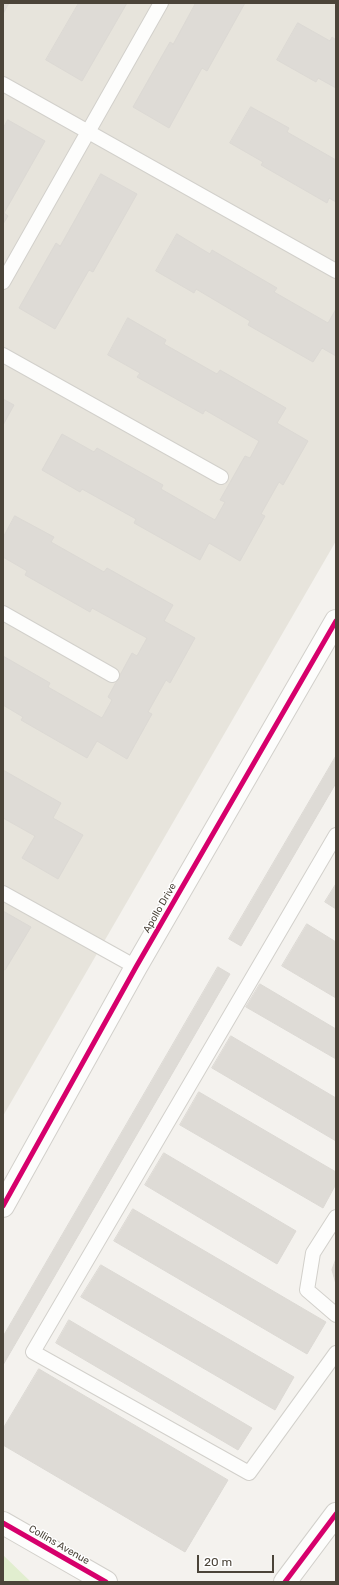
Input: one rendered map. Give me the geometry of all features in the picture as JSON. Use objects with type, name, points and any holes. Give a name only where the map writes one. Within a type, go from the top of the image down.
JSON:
[{"type":"street","name":"Apollo Drive","points":[[3,1206],[136,967],[336,621]]},
{"type":"street","points":[[285,1582],[336,1514]]},
{"type":"street","name":"Collins Avenue","points":[[3,1523],[106,1582]]},
{"type":"lane","points":[[3,282],[161,3]]},
{"type":"lane","points":[[3,84],[336,271]]},
{"type":"lane","points":[[3,355],[221,477]]},
{"type":"lane","points":[[3,613],[112,675]]},
{"type":"lane","points":[[336,835],[33,1352],[248,1473],[336,1353]]},
{"type":"lane","points":[[3,893],[136,967]]},
{"type":"lane","points":[[336,1218],[313,1253],[307,1290],[336,1315]]},
{"type":"shaded area","points":[[3,3],[336,3],[336,541],[3,1116]]},
{"type":"green space","points":[[3,1555],[31,1582],[3,1582]]},
{"type":"building","points":[[3,3],[9,3],[3,14]]},
{"type":"building","points":[[79,3],[127,3],[82,81],[46,60]]},
{"type":"building","points":[[196,3],[245,3],[207,71],[202,68],[169,128],[133,107],[170,42],[173,44]]},
{"type":"building","points":[[298,23],[330,41],[332,37],[336,40],[336,88],[318,78],[316,82],[277,60]]},
{"type":"building","points":[[251,107],[289,128],[287,132],[336,160],[336,202],[329,198],[327,203],[261,165],[263,162],[230,143]]},
{"type":"building","points":[[8,120],[45,141],[4,213],[8,216],[3,224],[3,129]]},
{"type":"building","points":[[101,174],[137,194],[93,272],[89,270],[55,329],[19,308],[56,243],[60,246]]},
{"type":"building","points":[[177,234],[210,254],[212,250],[277,288],[274,292],[328,323],[336,309],[336,356],[322,348],[313,362],[248,325],[250,321],[196,289],[194,293],[156,271]]},
{"type":"building","points":[[128,318],[166,340],[164,344],[217,374],[220,370],[286,408],[277,423],[308,441],[283,485],[279,482],[261,514],[265,516],[240,561],[209,543],[200,560],[134,523],[136,519],[82,489],[80,492],[42,470],[62,434],[94,452],[97,448],[163,485],[161,489],[215,520],[225,502],[220,500],[245,456],[250,458],[259,441],[205,410],[203,414],[137,377],[140,373],[108,355]]},
{"type":"building","points":[[3,399],[14,405],[3,425]]},
{"type":"building","points":[[15,516],[54,537],[51,542],[104,572],[107,568],[173,605],[164,621],[195,638],[170,683],[166,680],[148,712],[152,714],[127,759],[97,741],[87,758],[21,720],[23,717],[3,705],[3,656],[50,683],[48,687],[102,718],[112,700],[108,697],[132,653],[137,656],[147,638],[92,608],[90,612],[25,575],[27,571],[3,557],[3,538]]},
{"type":"building","points":[[336,756],[336,783],[241,946],[229,939]]},
{"type":"building","points":[[3,770],[61,803],[53,818],[83,835],[58,879],[22,858],[35,836],[3,818]]},
{"type":"building","points":[[336,884],[336,909],[325,902]]},
{"type":"building","points":[[3,911],[31,927],[5,970],[3,969]]},
{"type":"building","points":[[307,924],[336,942],[336,998],[282,966]]},
{"type":"building","points":[[218,967],[230,974],[3,1365],[3,1337]]},
{"type":"building","points":[[260,984],[336,1029],[336,1059],[246,1007]]},
{"type":"building","points":[[231,1036],[336,1098],[336,1141],[212,1068]]},
{"type":"building","points":[[199,1092],[336,1172],[336,1184],[323,1208],[180,1125]]},
{"type":"building","points":[[164,1153],[296,1231],[277,1264],[145,1185]]},
{"type":"building","points":[[133,1209],[326,1322],[307,1354],[114,1241]]},
{"type":"building","points":[[336,1259],[336,1284],[332,1270]]},
{"type":"building","points":[[101,1265],[294,1377],[275,1410],[81,1297]]},
{"type":"building","points":[[69,1320],[252,1428],[238,1450],[56,1343]]},
{"type":"building","points":[[39,1369],[228,1480],[185,1552],[3,1445],[3,1429]]},
{"type":"cycle path","points":[[3,1206],[136,967],[336,621]]},
{"type":"cycle path","points":[[285,1582],[336,1514]]},
{"type":"cycle path","points":[[3,1523],[106,1582]]}]
